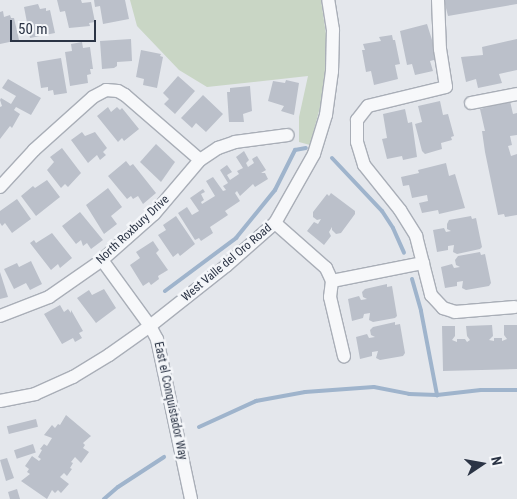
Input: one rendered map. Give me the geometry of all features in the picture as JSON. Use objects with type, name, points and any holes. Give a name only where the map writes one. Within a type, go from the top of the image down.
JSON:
[{"type":"street","name":"West Valle del Oro Road","points":[[0,401],[34,394],[73,377],[150,326],[226,266],[275,223],[314,154],[326,115],[332,71],[333,30],[328,0]]},
{"type":"street","points":[[438,0],[440,49],[446,87],[368,106],[357,120],[357,142],[364,165],[400,210],[416,236],[431,295],[443,308],[456,312],[515,307]]},
{"type":"street","points":[[0,187],[34,150],[93,97],[113,86],[200,160]]},
{"type":"street","points":[[471,104],[517,94]]},
{"type":"street","name":"North Roxbury Drive","points":[[0,316],[49,297],[102,260],[154,214],[200,160],[218,148],[235,142],[288,134]]},
{"type":"street","points":[[275,223],[326,268],[332,281],[330,298],[344,356]]},
{"type":"street","name":"East el Conquistador Way","points":[[102,260],[150,326],[157,339],[191,499]]},
{"type":"street","points":[[332,281],[423,263]]},
{"type":"green space","points":[[130,0],[321,0],[327,41],[327,69],[324,92],[310,145],[299,142],[299,117],[308,76],[207,87],[179,70],[137,26]]},
{"type":"building","points":[[57,0],[81,0],[82,3],[91,2],[95,22],[89,23],[90,26],[69,28],[65,11],[60,12]]},
{"type":"building","points":[[94,0],[125,0],[129,19],[103,24],[100,6],[95,7]]},
{"type":"building","points":[[444,0],[517,0],[517,4],[448,16]]},
{"type":"building","points":[[38,4],[40,9],[46,8],[46,11],[50,10],[55,33],[30,38],[24,7]]},
{"type":"building","points":[[3,11],[4,17],[10,15],[11,18],[14,18],[19,40],[0,44],[0,12]]},
{"type":"building","points":[[427,24],[438,59],[430,61],[433,71],[415,75],[412,64],[407,65],[400,31]]},
{"type":"building","points":[[392,35],[393,40],[395,40],[400,64],[395,65],[398,79],[374,85],[371,71],[366,72],[362,50],[365,50],[363,44],[381,41],[379,37]]},
{"type":"building","points":[[131,39],[132,61],[117,62],[117,66],[114,68],[102,69],[100,41]]},
{"type":"building","points":[[517,39],[517,70],[499,74],[502,83],[478,88],[476,79],[466,82],[461,57],[483,55],[482,47]]},
{"type":"building","points":[[82,42],[83,48],[90,47],[93,69],[90,69],[91,74],[87,75],[88,83],[70,86],[65,52],[72,51],[71,44]]},
{"type":"building","points":[[141,50],[161,54],[160,56],[163,57],[157,88],[143,85],[144,79],[136,77]]},
{"type":"building","points":[[61,58],[67,93],[54,95],[53,90],[48,91],[48,87],[41,88],[37,62]]},
{"type":"building","points":[[178,76],[195,91],[175,114],[164,104],[169,99],[163,93]]},
{"type":"building","points":[[8,79],[41,98],[31,115],[16,107],[14,110],[20,114],[12,128],[10,126],[0,139],[0,107],[2,106],[0,100],[1,98],[11,104],[16,96],[2,88]]},
{"type":"building","points":[[286,80],[299,83],[294,115],[281,111],[284,106],[268,101],[273,81],[285,83]]},
{"type":"building","points":[[250,86],[252,111],[243,114],[244,122],[229,122],[227,92],[230,92],[230,88]]},
{"type":"building","points":[[203,95],[223,114],[206,132],[196,123],[192,128],[181,118]]},
{"type":"building","points":[[440,101],[443,115],[448,114],[454,136],[451,137],[452,140],[441,143],[442,149],[425,154],[422,151],[415,124],[422,122],[418,106]]},
{"type":"building","points":[[510,101],[513,114],[517,113],[517,135],[510,136],[512,145],[508,146],[511,156],[517,154],[517,215],[505,217],[504,214],[498,215],[485,152],[482,131],[485,131],[480,109]]},
{"type":"building","points":[[108,107],[111,112],[117,107],[120,110],[122,108],[139,129],[124,141],[122,138],[118,142],[97,116]]},
{"type":"building","points":[[405,109],[408,123],[412,122],[417,157],[403,160],[402,156],[387,159],[382,139],[387,138],[383,114]]},
{"type":"building","points":[[82,132],[85,136],[95,132],[107,148],[103,152],[106,155],[100,160],[97,155],[88,163],[71,140]]},
{"type":"building","points":[[156,144],[175,162],[161,182],[140,162]]},
{"type":"building","points":[[62,148],[81,173],[68,187],[65,184],[61,188],[47,170],[54,162],[50,157]]},
{"type":"building","points":[[244,151],[249,160],[246,163],[248,167],[254,163],[252,159],[257,156],[266,170],[261,173],[265,173],[268,179],[255,187],[253,184],[240,196],[237,191],[235,193],[240,201],[225,211],[228,215],[210,227],[213,233],[201,241],[199,238],[195,240],[178,213],[187,207],[192,215],[199,211],[190,198],[203,189],[205,192],[201,194],[204,200],[201,202],[202,204],[215,196],[206,181],[213,177],[223,191],[226,190],[223,186],[228,183],[220,170],[227,165],[232,172],[227,175],[230,180],[239,174],[237,171],[243,168],[236,157]]},
{"type":"building","points":[[126,161],[130,166],[133,164],[156,193],[143,204],[138,196],[133,199],[131,196],[127,199],[108,176]]},
{"type":"building","points":[[446,163],[449,176],[455,174],[465,208],[439,214],[438,210],[422,213],[419,203],[428,201],[427,195],[412,198],[409,185],[403,186],[401,177],[419,173],[418,170]]},
{"type":"building","points":[[47,180],[60,197],[36,216],[21,196],[33,186],[35,188]]},
{"type":"building","points":[[108,188],[122,207],[111,216],[117,224],[104,234],[86,205]]},
{"type":"building","points":[[331,193],[355,211],[355,214],[341,233],[336,234],[332,227],[329,232],[331,236],[324,245],[307,231],[314,222],[318,224],[321,219],[317,220],[313,217],[313,212],[327,194],[329,196]]},
{"type":"building","points":[[17,199],[31,219],[12,233],[5,223],[2,226],[0,223],[0,211]]},
{"type":"building","points":[[80,212],[103,240],[91,249],[87,243],[83,246],[81,240],[76,244],[62,226]]},
{"type":"building","points":[[176,216],[195,244],[180,256],[178,253],[173,257],[158,235],[166,230],[163,225]]},
{"type":"building","points":[[471,216],[472,219],[476,218],[482,247],[457,254],[453,252],[454,245],[448,246],[448,250],[437,252],[433,230],[444,228],[446,232],[451,231],[447,229],[449,220]]},
{"type":"building","points":[[52,233],[72,258],[60,268],[58,264],[51,270],[30,243],[34,240],[36,243]]},
{"type":"building","points":[[153,241],[159,250],[156,253],[168,270],[158,276],[159,279],[151,285],[149,282],[143,286],[130,265],[140,258],[136,252]]},
{"type":"building","points":[[480,252],[481,255],[485,254],[491,283],[489,286],[466,290],[462,288],[463,281],[457,282],[457,286],[445,288],[441,267],[452,264],[454,268],[460,267],[456,265],[455,260],[458,256]]},
{"type":"building","points":[[31,261],[42,284],[30,290],[26,283],[14,289],[4,269],[17,263],[19,267]]},
{"type":"building","points":[[0,272],[8,297],[0,299]]},
{"type":"building","points":[[387,284],[387,287],[392,286],[397,316],[373,322],[369,320],[370,313],[364,314],[363,318],[352,321],[348,299],[359,296],[361,300],[367,299],[363,297],[362,292],[365,289]]},
{"type":"building","points":[[104,289],[116,308],[96,323],[77,298],[89,290],[92,295]]},
{"type":"building","points":[[60,305],[64,312],[68,309],[71,313],[71,310],[83,331],[79,333],[82,338],[75,342],[73,338],[62,344],[44,314]]},
{"type":"building","points":[[395,322],[395,325],[400,324],[405,353],[403,356],[380,360],[376,358],[378,351],[372,352],[372,356],[360,359],[356,337],[367,334],[369,338],[375,337],[371,335],[370,330],[373,327]]},
{"type":"building","points":[[492,325],[493,336],[489,340],[494,341],[494,338],[502,338],[502,341],[507,339],[504,335],[504,325],[517,325],[517,369],[443,371],[442,326],[455,326],[455,336],[452,340],[457,342],[457,339],[465,339],[467,342],[470,340],[467,336],[466,326]]},
{"type":"building","points":[[66,415],[91,436],[83,443],[85,445],[83,448],[89,452],[81,463],[75,457],[71,462],[73,463],[70,468],[72,469],[67,476],[64,473],[60,477],[69,484],[61,493],[58,490],[55,493],[52,490],[47,499],[21,481],[30,474],[27,472],[29,469],[25,466],[32,456],[39,461],[41,459],[38,457],[42,450],[40,449],[44,444],[47,446],[52,438],[44,435],[52,425],[55,428],[58,424],[60,425]]},
{"type":"building","points":[[36,419],[38,427],[9,434],[7,426]]},
{"type":"building","points":[[33,444],[36,453],[17,459],[14,450]]},
{"type":"building","points":[[7,458],[14,478],[6,481],[0,460]]},
{"type":"building","points":[[17,489],[20,499],[10,499],[8,492]]},
{"type":"waterway","points":[[165,291],[236,238],[275,190],[295,150],[306,148]]},
{"type":"waterway","points":[[332,158],[382,211],[393,228],[404,253]]},
{"type":"waterway","points":[[412,279],[421,311],[437,395]]},
{"type":"waterway","points":[[199,427],[256,401],[305,392],[374,387],[409,394],[437,395],[481,390],[517,390]]},
{"type":"waterway","points":[[104,499],[118,487],[164,457]]}]
